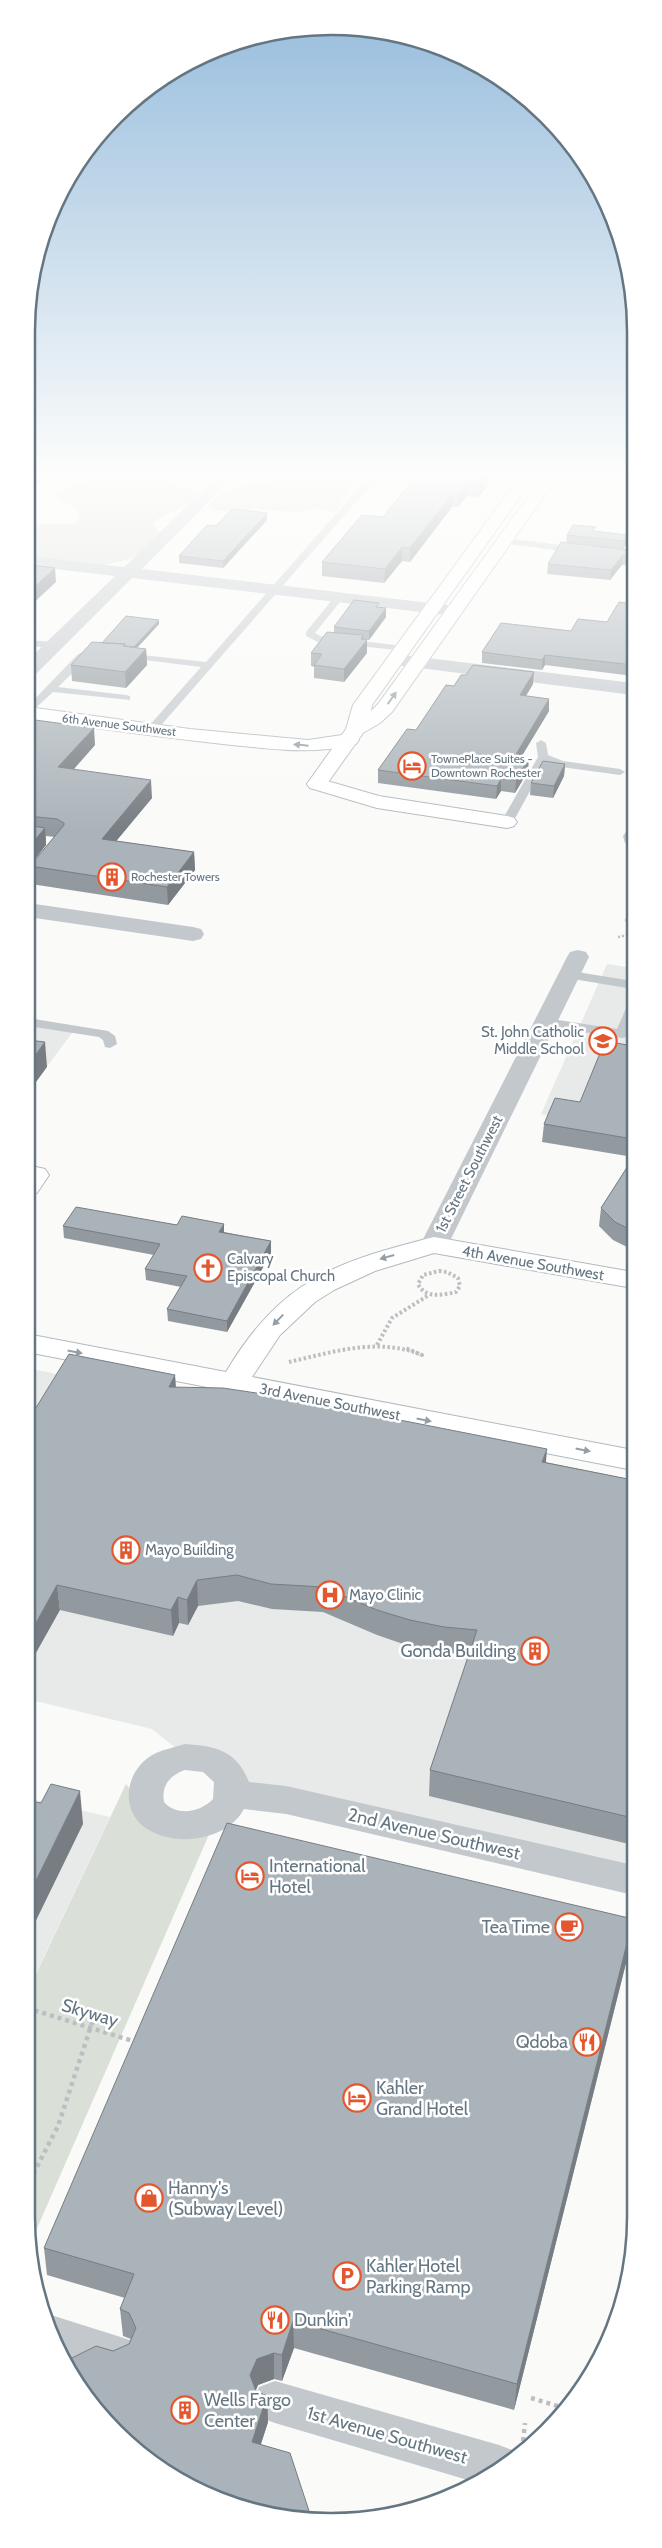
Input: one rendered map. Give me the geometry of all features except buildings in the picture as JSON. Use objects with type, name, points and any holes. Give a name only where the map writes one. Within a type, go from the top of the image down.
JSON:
[{"type":"main road","points":[[442,595],[363,705],[352,734],[317,784],[378,802],[508,822]]},
{"type":"main road","points":[[190,734],[308,746],[325,745],[352,734],[373,720],[385,708],[466,595]]},
{"type":"main road","name":"6th Avenue Southwest","points":[[35,714],[209,738]]},
{"type":"main road","name":"4th Avenue Southwest","points":[[434,1245],[627,1279]]},
{"type":"main road","name":"1st Street Southwest","points":[[234,1384],[269,1330],[315,1288],[356,1267],[434,1245]]},
{"type":"main road","name":"3rd Avenue Southwest","points":[[35,1344],[627,1459]]},
{"type":"street","points":[[35,664],[106,595]]},
{"type":"street","points":[[320,595],[455,611]]},
{"type":"street","points":[[398,655],[417,663],[627,688]]},
{"type":"street","points":[[35,911],[193,934]]},
{"type":"street","name":"1st Street Southwest","points":[[434,1245],[574,966]]},
{"type":"street","name":"2nd Avenue Southwest","points":[[233,1794],[286,1800],[627,1879]]},
{"type":"street","points":[[62,2339],[115,2355]]},
{"type":"street","name":"1st Avenue Southwest","points":[[275,2402],[492,2465]]},
{"type":"lane","points":[[152,729],[270,595]]},
{"type":"lane","points":[[339,597],[310,634],[318,639],[398,655]]},
{"type":"lane","points":[[35,644],[54,646]]},
{"type":"lane","points":[[35,705],[82,656],[99,652]]},
{"type":"lane","points":[[117,654],[209,665]]},
{"type":"lane","points":[[51,688],[126,698]]},
{"type":"lane","points":[[508,822],[544,757],[542,743]]},
{"type":"lane","points":[[544,757],[561,764],[620,772]]},
{"type":"lane","points":[[574,966],[627,983]]},
{"type":"lane","points":[[545,1022],[627,1035]]},
{"type":"lane","points":[[35,1023],[103,1034],[110,1039],[110,1044]]},
{"type":"path","points":[[618,937],[627,935]]},
{"type":"path","points":[[377,1345],[392,1318],[429,1294],[450,1294],[456,1292],[460,1282],[454,1274],[447,1272],[426,1273],[419,1280],[418,1284],[429,1294]]},
{"type":"path","points":[[288,1362],[377,1345],[406,1348]]},
{"type":"path","name":"Skyway","points":[[35,2011],[145,2045]]},
{"type":"path","points":[[35,2170],[50,2141],[80,2061],[95,2014]]},
{"type":"path","points":[[531,2398],[558,2407]]},
{"type":"shaded area","name":"St. John Catholic Middle School","points":[[607,964],[627,967],[627,1129],[541,1114]]},
{"type":"shaded area","points":[[35,1024],[75,1029],[35,1083]]},
{"type":"shaded area","name":"Mayo Clinic","points":[[35,1370],[627,1489],[627,1879],[286,1800],[233,1794],[152,1729],[35,1701]]},
{"type":"shaded area","points":[[126,1784],[159,1827],[211,1830],[36,2231],[35,2217],[35,1976]]},
{"type":"shaded area","points":[[35,1800],[110,1817],[35,1975]]},
{"type":"place","name":"TownePlace Suites - Downtown Rochester","points":[[412,766]]},
{"type":"place","name":"Rochester Towers","points":[[112,877]]},
{"type":"place","name":"St. John Catholic Middle School","points":[[603,1041]]},
{"type":"place","name":"Calvary Episcopal Church","points":[[208,1268]]},
{"type":"place","name":"Mayo Building","points":[[126,1550]]},
{"type":"place","name":"Mayo Clinic","points":[[330,1595]]},
{"type":"place","name":"Gonda Building","points":[[535,1651]]},
{"type":"place","name":"International Hotel","points":[[250,1876]]},
{"type":"place","name":"Tea Time","points":[[569,1927]]},
{"type":"place","name":"Qdoba","points":[[587,2042]]},
{"type":"place","name":"Kahler Grand Hotel","points":[[357,2098]]},
{"type":"place","name":"Hanny's (Subway Level)","points":[[149,2198]]},
{"type":"place","name":"Kahler Hotel Parking Ramp","points":[[347,2276]]},
{"type":"place","name":"Dunkin'","points":[[275,2320]]},
{"type":"place","name":"Wells Fargo Center","points":[[185,2410]]}]
